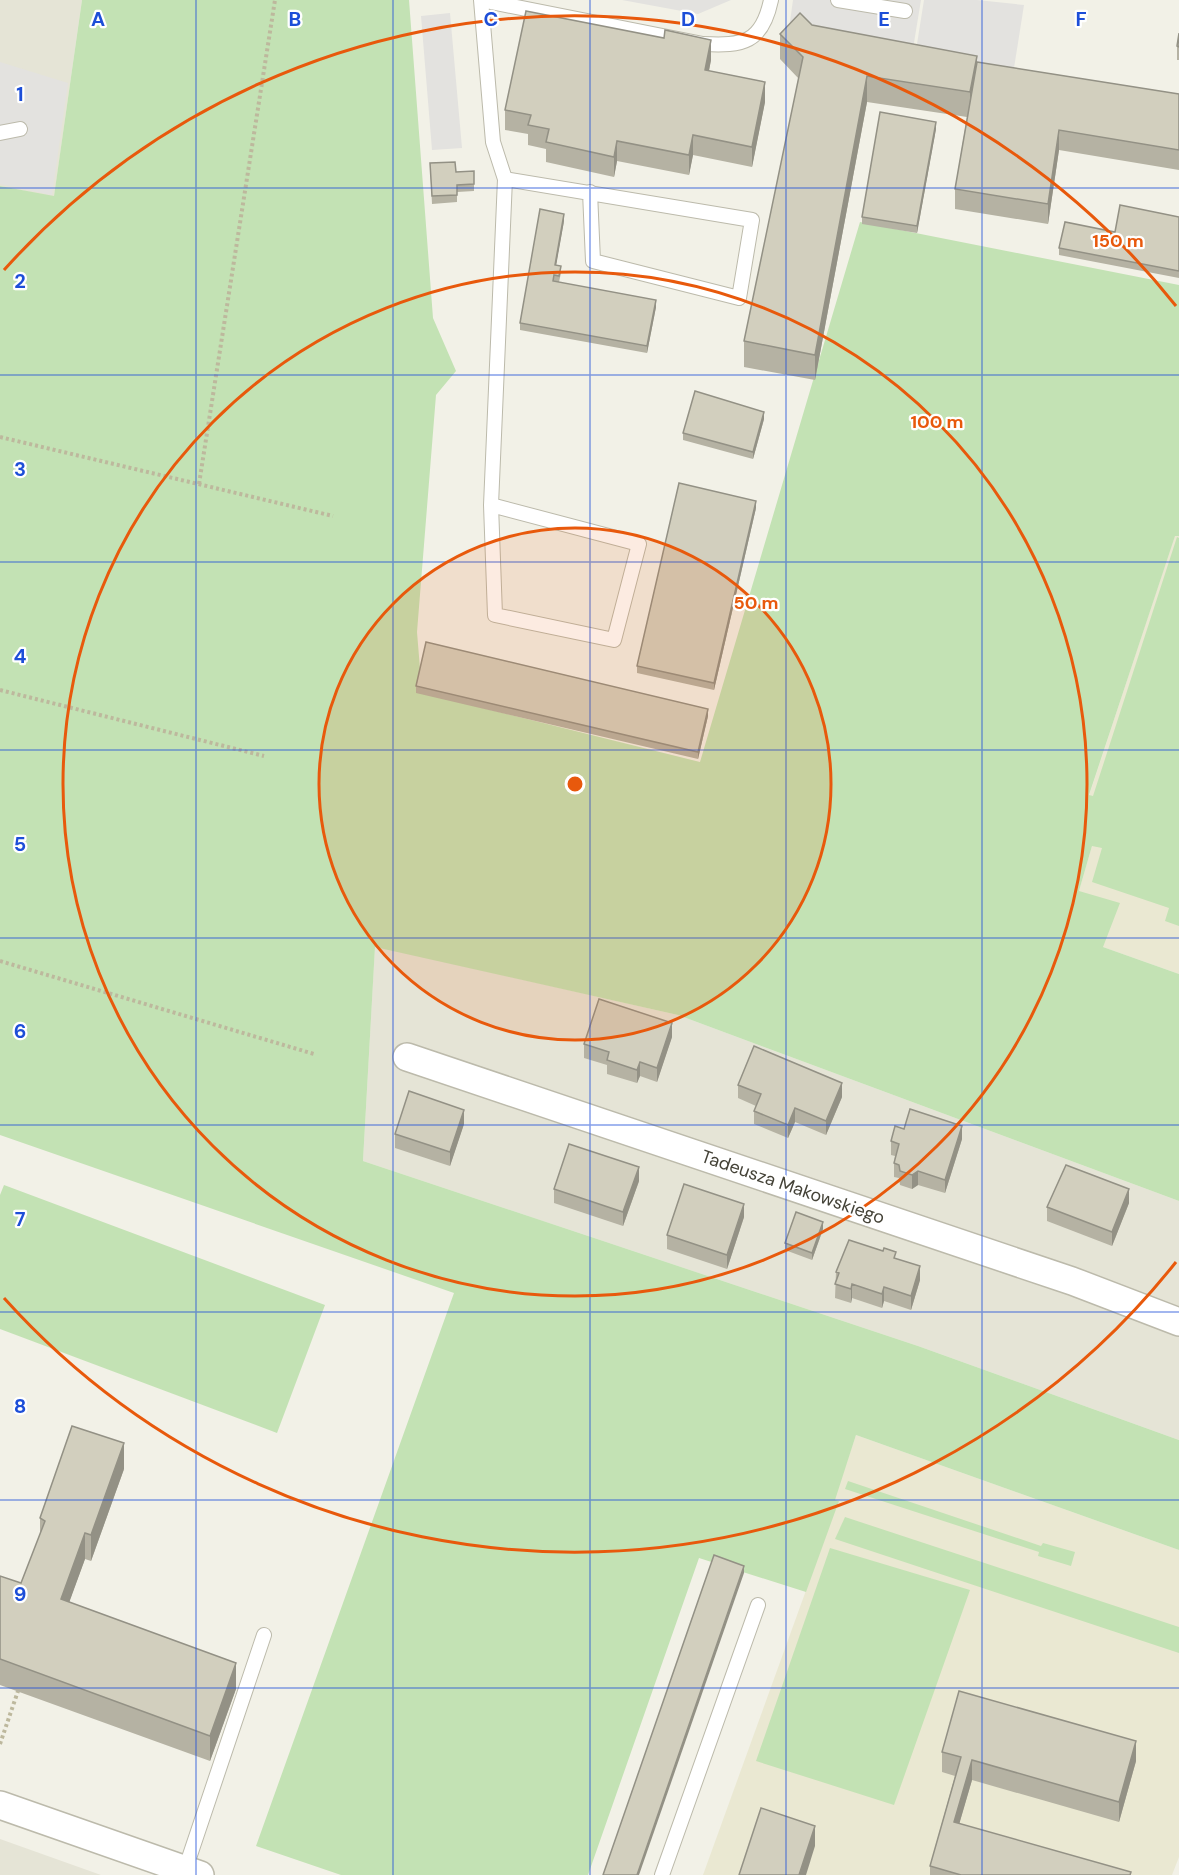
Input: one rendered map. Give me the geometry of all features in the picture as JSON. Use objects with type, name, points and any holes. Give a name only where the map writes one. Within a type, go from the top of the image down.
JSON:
[{"type":"street","name":"Tadeusza Makowskiego","points":[[407,1057],[1061,1278],[1179,1322]]},
{"type":"street","points":[[0,1805],[192,1872]]},
{"type":"lane","points":[[491,505],[639,544],[614,640],[495,615],[491,505],[505,179],[493,142],[481,0],[703,44],[730,45],[744,42],[760,32],[768,17],[771,0]]},
{"type":"lane","points":[[838,0],[904,11]]},
{"type":"lane","points":[[0,133],[20,129]]},
{"type":"lane","points":[[505,179],[590,192],[752,220],[739,298],[593,261],[590,192]]},
{"type":"lane","points":[[662,1875],[758,1605]]},
{"type":"lane","points":[[192,1872],[264,1635]]},
{"type":"path","points":[[199,484],[275,0]]},
{"type":"path","points":[[0,437],[333,516]]},
{"type":"path","points":[[0,690],[264,756]]},
{"type":"path","points":[[0,961],[314,1054]]},
{"type":"path","points":[[0,1744],[18,1691]]},
{"type":"shaded area","points":[[0,0],[82,0],[54,197],[0,186]]},
{"type":"shaded area","points":[[622,0],[731,0],[698,14]]},
{"type":"shaded area","points":[[793,0],[921,0],[910,67],[788,36]]},
{"type":"shaded area","points":[[924,0],[977,0],[1024,5],[1011,87],[913,69]]},
{"type":"shaded area","points":[[450,13],[462,148],[432,150],[421,16]]},
{"type":"shaded area","points":[[0,62],[68,83],[52,195],[0,184]]},
{"type":"shaded area","points":[[1175,535],[1179,536],[1179,974],[1103,947],[1079,891],[1092,846],[1074,841]]},
{"type":"shaded area","points":[[375,946],[678,1015],[1179,1201],[1179,1440],[918,1346],[363,1161]]},
{"type":"shaded area","points":[[856,1435],[1179,1550],[1179,1857],[1172,1875],[703,1875],[838,1502],[834,1500]]},
{"type":"shaded area","points":[[0,1839],[101,1875],[0,1875]]},
{"type":"green space","points":[[82,0],[409,0],[433,318],[456,371],[436,395],[417,632],[422,693],[700,762],[860,222],[1179,285],[1179,536],[1175,536],[1089,795],[1093,796],[1177,537],[1179,538],[1179,926],[1165,921],[1169,908],[1092,882],[1102,848],[1092,846],[1079,891],[1120,903],[1103,947],[1179,974],[1179,1201],[678,1015],[375,947],[363,1161],[918,1346],[1179,1440],[1179,1550],[856,1435],[835,1500],[839,1501],[806,1592],[699,1558],[588,1875],[341,1875],[256,1846],[454,1293],[0,1135],[0,186],[54,196]]},
{"type":"green space","points":[[4,1185],[325,1305],[277,1433],[0,1329],[0,1195]]},
{"type":"green space","points":[[848,1481],[1041,1546],[1043,1543],[1075,1552],[1071,1566],[1038,1556],[1039,1552],[845,1489]]},
{"type":"green space","points":[[845,1517],[1179,1627],[1179,1653],[835,1539]]},
{"type":"green space","points":[[830,1548],[970,1590],[894,1805],[756,1761]]},
{"type":"building","points":[[526,11],[664,38],[665,30],[711,40],[705,70],[765,82],[752,147],[693,135],[689,155],[617,141],[614,157],[546,142],[549,129],[528,125],[531,115],[505,110]]},
{"type":"building","points":[[800,13],[812,25],[977,56],[970,92],[867,76],[815,355],[744,341],[803,57],[780,34]]},
{"type":"building","points":[[977,62],[1179,94],[1179,150],[1059,130],[1048,204],[955,189]]},
{"type":"building","points":[[880,112],[936,122],[917,226],[862,217]]},
{"type":"building","points":[[455,162],[456,172],[474,171],[474,184],[457,185],[457,195],[432,196],[430,163]]},
{"type":"building","points":[[1120,205],[1179,217],[1179,271],[1059,248],[1065,222],[1115,232]]},
{"type":"building","points":[[540,209],[564,214],[555,265],[561,266],[559,276],[554,275],[553,281],[656,300],[647,346],[520,323]]},
{"type":"building","points":[[695,391],[764,412],[753,452],[683,433]]},
{"type":"building","points":[[679,483],[756,501],[714,683],[637,666]]},
{"type":"building","points":[[426,642],[708,709],[698,752],[416,686]]},
{"type":"building","points":[[599,999],[672,1023],[657,1068],[640,1062],[637,1070],[607,1060],[609,1052],[584,1044]]},
{"type":"building","points":[[754,1046],[842,1083],[826,1121],[795,1108],[788,1125],[754,1111],[761,1094],[738,1085]]},
{"type":"building","points":[[409,1091],[464,1110],[450,1152],[395,1134]]},
{"type":"building","points":[[910,1109],[962,1126],[945,1180],[918,1171],[912,1175],[900,1171],[899,1165],[894,1163],[899,1144],[891,1141],[895,1126],[904,1129]]},
{"type":"building","points":[[569,1144],[639,1167],[623,1212],[554,1189]]},
{"type":"building","points":[[1066,1165],[1129,1189],[1112,1232],[1047,1207]]},
{"type":"building","points":[[684,1184],[744,1204],[727,1255],[667,1235]]},
{"type":"building","points":[[796,1212],[823,1222],[812,1253],[785,1243]]},
{"type":"building","points":[[849,1240],[883,1251],[884,1248],[896,1252],[894,1258],[920,1266],[911,1296],[884,1287],[882,1294],[852,1284],[851,1289],[835,1284],[839,1273],[836,1272]]},
{"type":"building","points":[[72,1426],[124,1443],[91,1535],[85,1533],[61,1599],[236,1663],[210,1736],[0,1659],[0,1576],[21,1583],[45,1521],[40,1518]]},
{"type":"building","points":[[714,1555],[744,1566],[637,1875],[603,1875]]},
{"type":"building","points":[[959,1691],[1136,1741],[1119,1802],[972,1760],[954,1822],[1131,1872],[1130,1875],[961,1875],[930,1866],[961,1757],[942,1752]]},
{"type":"building","points":[[761,1808],[815,1826],[799,1875],[739,1875]]}]
